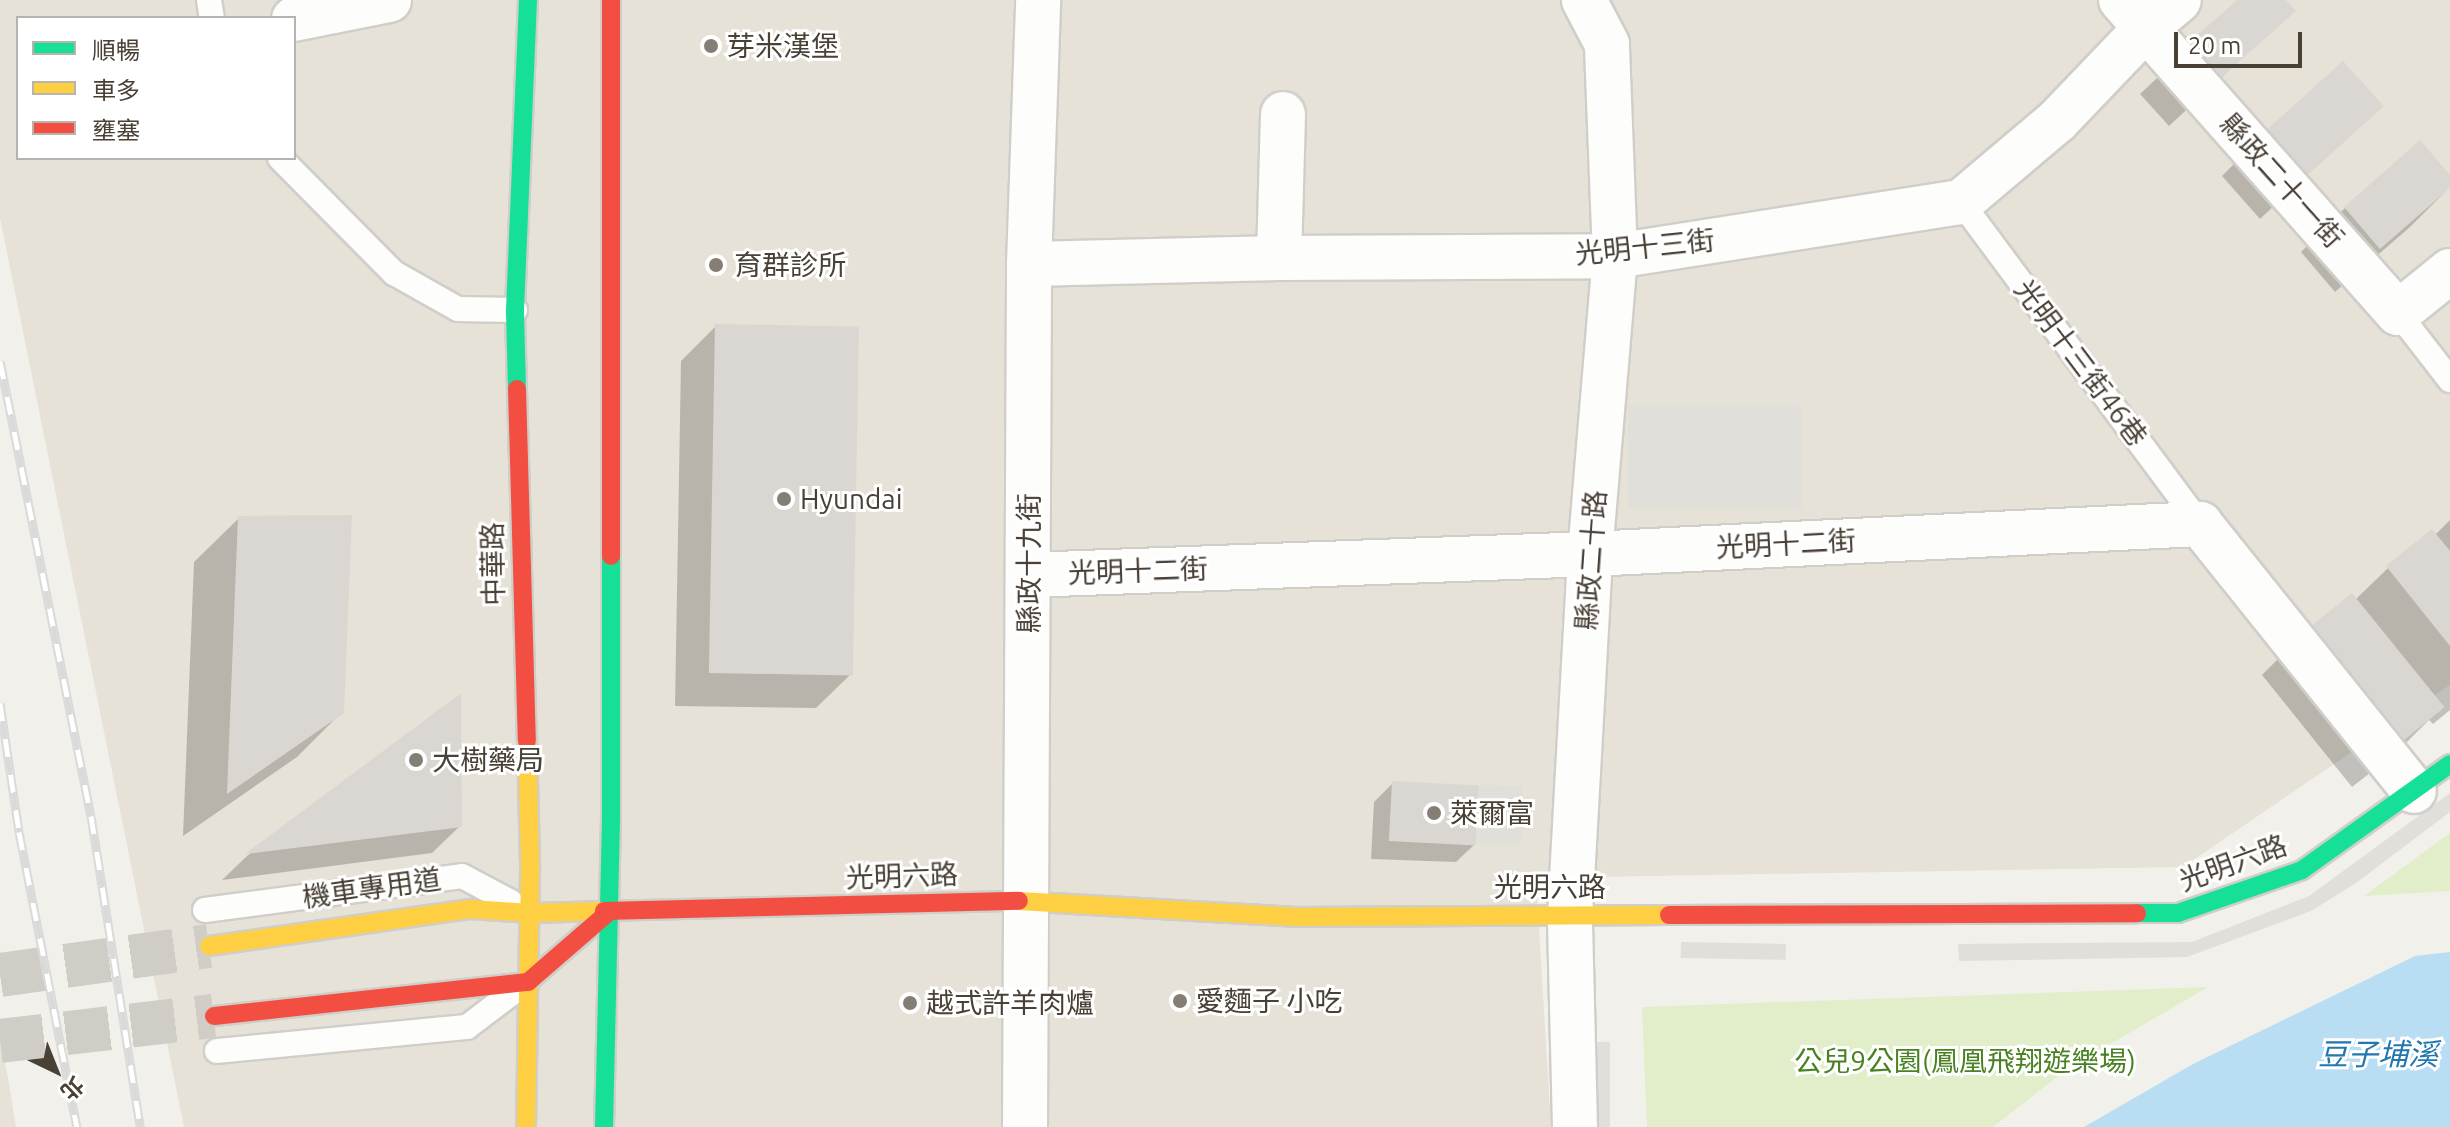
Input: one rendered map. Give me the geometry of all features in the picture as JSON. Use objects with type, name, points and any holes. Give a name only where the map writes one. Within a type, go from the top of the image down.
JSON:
[{"type":"main road","name":"中華路","points":[[526,1127],[531,913],[515,310],[528,0]]},
{"type":"main road","points":[[604,1127],[610,911],[611,0]]},
{"type":"main road","name":"光明六路","points":[[209,946],[470,909],[531,913],[1025,901],[1294,917],[2178,913],[2302,870],[2450,764]]},
{"type":"main road","points":[[214,1016],[528,982],[610,911]]},
{"type":"street","points":[[296,19],[389,0]]},
{"type":"street","name":"縣政十九街","points":[[1025,1127],[1029,264],[1038,0]]},
{"type":"street","name":"縣政二十路","points":[[1575,1127],[1570,915],[1590,554],[1615,256],[1607,44],[1584,0]]},
{"type":"street","points":[[1961,202],[2057,121],[2133,14],[2179,0]]},
{"type":"street","name":"縣政二十一街","points":[[2133,14],[2398,313]]},
{"type":"street","points":[[1279,258],[1283,114]]},
{"type":"street","name":"光明十三街","points":[[1029,264],[1279,258],[1615,256],[1961,202]]},
{"type":"street","points":[[2398,313],[2450,271]]},
{"type":"street","points":[[2200,524],[2414,791]]},
{"type":"street","name":"光明十二街","points":[[1029,575],[1590,554],[2200,524]]},
{"type":"lane","points":[[282,160],[394,273],[458,309],[515,310]]},
{"type":"lane","name":"光明十三街46巷","points":[[1961,202],[2200,524]]},
{"type":"lane","points":[[2398,313],[2450,380]]},
{"type":"lane","name":"機車專用道","points":[[205,910],[462,876],[531,913]]},
{"type":"lane","points":[[217,1051],[467,1027],[528,982]]},
{"type":"shaded area","points":[[0,0],[2450,0],[2450,685],[2183,867],[1536,878],[1551,1127],[184,1127],[0,218]]},
{"type":"shaded area","points":[[1628,405],[1802,405],[1802,508],[1628,508]]},
{"type":"shaded area","points":[[1479,785],[1522,786],[1521,845],[1478,844]]},
{"type":"shaded area","points":[[2450,793],[2450,812],[2356,883],[2311,911],[2187,957],[1959,961],[1958,944],[2192,942],[2309,896]]},
{"type":"shaded area","points":[[1681,942],[1786,944],[1786,960],[1681,958]]},
{"type":"shaded area","points":[[0,1041],[8,1078],[16,1127],[0,1127]]},
{"type":"shaded area","points":[[1591,1042],[1610,1042],[1610,1127],[1591,1127]]},
{"type":"green space","points":[[2450,833],[2450,891],[2364,896]]},
{"type":"green space","name":"公兒9公園(鳳凰飛翔遊樂場)","points":[[2208,987],[2066,1070],[1993,1127],[1647,1127],[1642,1007]]},
{"type":"water","name":"豆子埔溪","points":[[2450,952],[2450,1127],[2084,1127],[2193,1064],[2415,956]]},
{"type":"building","points":[[2237,0],[2286,0],[2296,11],[2215,83],[2183,48]]},
{"type":"building","points":[[2343,61],[2384,106],[2307,176],[2266,131]]},
{"type":"building","points":[[2420,140],[2450,175],[2450,188],[2380,249],[2344,207]]},
{"type":"building","name":"Hyundai","points":[[715,324],[859,327],[853,675],[709,673]]},
{"type":"building","points":[[352,515],[344,713],[227,794],[238,516]]},
{"type":"building","points":[[2432,529],[2450,551],[2450,646],[2386,566]]},
{"type":"building","points":[[2352,593],[2445,707],[2399,744],[2306,630]]},
{"type":"building","name":"大樹藥局","points":[[461,693],[462,827],[245,854]]},
{"type":"building","name":"萊爾富","points":[[1392,781],[1479,786],[1476,845],[1389,841]]},
{"type":"tunnel","points":[[0,975],[209,946]]},
{"type":"tunnel","points":[[0,1041],[214,1016]]},
{"type":"railway","points":[[0,361],[91,816],[140,1127]]},
{"type":"railway","points":[[0,703],[19,832],[77,1127]]},
{"type":"traffic: fast","points":[[517,389],[515,310],[528,0]]},
{"type":"traffic: fast","points":[[604,1127],[611,816],[611,556]]},
{"type":"traffic: fast","points":[[2137,913],[2178,913],[2302,870],[2450,764]]},
{"type":"traffic: slow","points":[[526,1127],[530,862],[527,741]]},
{"type":"traffic: slow","points":[[1019,901],[1294,917],[1669,915]]},
{"type":"traffic: slow","points":[[209,946],[470,909],[531,913],[604,911]]},
{"type":"traffic: jam","points":[[611,0],[611,556]]},
{"type":"traffic: jam","points":[[517,389],[527,741]]},
{"type":"traffic: jam","points":[[604,911],[1019,901]]},
{"type":"traffic: jam","points":[[214,1016],[528,982],[610,911]]},
{"type":"traffic: jam","points":[[1669,915],[2137,913]]},
{"type":"place","name":"芽米漢堡","points":[[711,46]]},
{"type":"place","name":"育群診所","points":[[716,265]]},
{"type":"place","name":"Hyundai","points":[[784,499]]},
{"type":"place","name":"大樹藥局","points":[[416,760]]},
{"type":"place","name":"萊爾富","points":[[1434,813]]},
{"type":"place","name":"愛麵子 小吃","points":[[1180,1001]]},
{"type":"place","name":"越式許羊肉爐","points":[[910,1003]]}]
